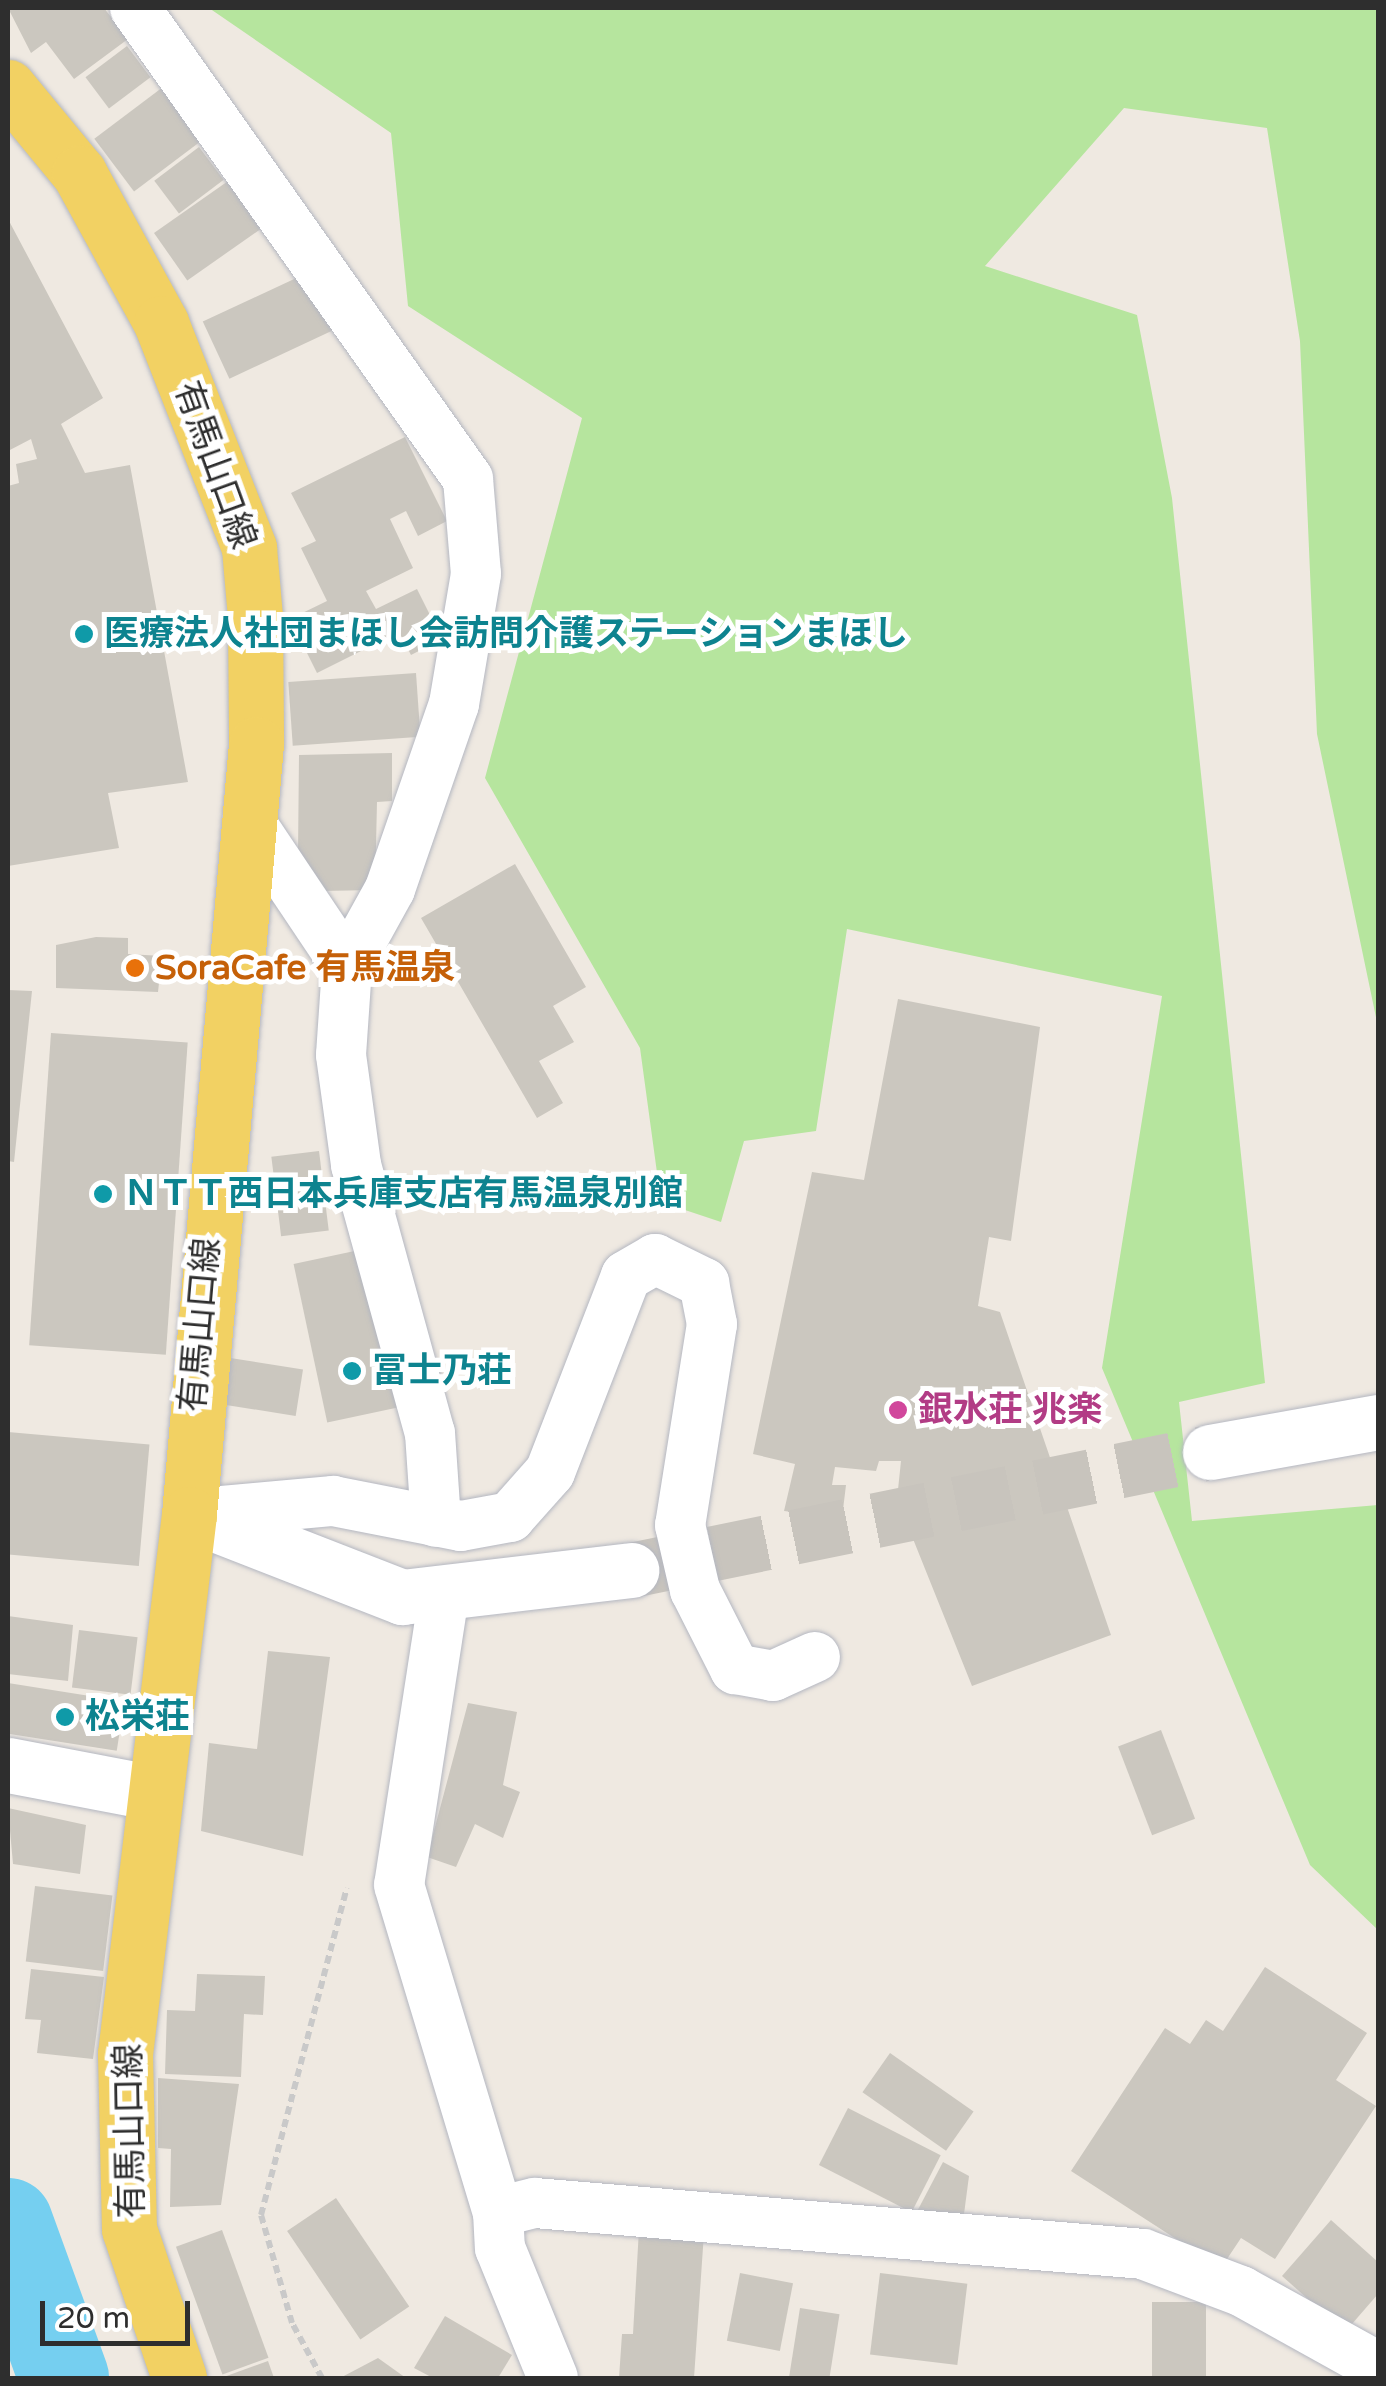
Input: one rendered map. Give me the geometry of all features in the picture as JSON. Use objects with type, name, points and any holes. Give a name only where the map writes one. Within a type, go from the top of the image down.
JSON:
[{"type":"main road","name":"有馬山口線","points":[[8,87],[80,173],[162,323],[244,533],[255,617],[248,819],[188,1514],[150,1792],[125,2054],[129,2229],[179,2378]]},
{"type":"main road","points":[[1210,1452],[1378,1422]]},
{"type":"main road","points":[[188,1514],[402,1597],[631,1570]]},
{"type":"main road","points":[[8,1765],[150,1792]]},
{"type":"street","points":[[135,8],[468,479],[476,574],[454,704],[404,854],[362,954],[347,968]]},
{"type":"street","points":[[248,819],[347,968],[341,1055],[356,1165],[430,1432],[436,1522]]},
{"type":"street","points":[[188,1514],[333,1501],[436,1522],[488,1525],[531,1498],[550,1472],[626,1276],[654,1258],[683,1266],[704,1283],[712,1324],[680,1525],[695,1590],[735,1669],[773,1676],[815,1657]]},
{"type":"street","points":[[444,1595],[399,1884],[498,2212],[500,2248],[553,2378]]},
{"type":"street","points":[[498,2212],[535,2202],[1143,2254],[1241,2292],[1378,2367]]},
{"type":"path","points":[[322,2378],[292,2323],[261,2216],[351,1870]]},
{"type":"green space","points":[[209,8],[1378,8],[1378,1027],[1317,734],[1300,341],[1267,128],[1124,108],[985,266],[1137,315],[1172,498],[1265,1383],[1179,1402],[1192,1521],[1378,1505],[1378,1930],[1310,1865],[1102,1368],[1162,996],[847,929],[816,1131],[744,1141],[721,1222],[661,1202],[640,1048],[485,778],[582,418],[408,306],[391,133]]},
{"type":"building","points":[[8,8],[104,8],[128,39],[74,79],[46,42],[31,53]]},
{"type":"building","points":[[127,46],[150,77],[109,108],[85,77]]},
{"type":"building","points":[[163,87],[203,140],[134,191],[94,139]]},
{"type":"building","points":[[199,147],[224,180],[179,213],[154,181]]},
{"type":"building","points":[[231,179],[264,227],[187,280],[154,233]]},
{"type":"building","name":"医療法人社団まほし会訪問介護ステーションまほし","points":[[8,219],[103,398],[61,424],[85,473],[130,465],[188,782],[108,793],[119,848],[8,866],[8,486],[19,483],[16,464],[37,459],[31,439],[8,451]]},
{"type":"building","points":[[307,273],[334,330],[229,379],[203,322]]},
{"type":"building","points":[[405,437],[447,521],[418,536],[406,511],[390,519],[413,568],[366,591],[376,609],[417,589],[442,639],[411,655],[399,632],[317,673],[290,619],[327,601],[301,548],[316,541],[291,493]]},
{"type":"building","points":[[416,673],[420,737],[293,746],[288,682]]},
{"type":"building","points":[[392,753],[392,801],[377,802],[375,890],[321,891],[298,854],[299,755]]},
{"type":"building","points":[[515,864],[586,987],[553,1006],[574,1042],[539,1061],[563,1103],[537,1118],[421,918]]},
{"type":"building","points":[[96,937],[128,938],[128,954],[162,956],[158,992],[56,988],[56,945]]},
{"type":"building","points":[[8,990],[32,991],[14,1162],[8,1161]]},
{"type":"building","points":[[898,999],[1040,1027],[1011,1241],[989,1237],[978,1306],[1000,1312],[1111,1635],[972,1686],[897,1499],[901,1461],[879,1461],[876,1471],[835,1467],[832,1485],[846,1485],[842,1518],[784,1511],[795,1464],[753,1454],[812,1172],[864,1180]]},
{"type":"building","name":"ＮＴＴ西日本兵庫支店有馬温泉別館","points":[[51,1033],[188,1043],[166,1355],[29,1345]]},
{"type":"building","points":[[319,1151],[329,1230],[281,1236],[271,1157]]},
{"type":"building","name":"冨士乃荘","points":[[364,1249],[398,1407],[327,1422],[294,1264]]},
{"type":"building","points":[[224,1357],[303,1370],[296,1416],[217,1403]]},
{"type":"building","points":[[8,1432],[149,1444],[139,1566],[8,1554]]},
{"type":"building","points":[[8,1616],[73,1625],[68,1681],[8,1674]]},
{"type":"building","points":[[79,1630],[138,1637],[130,1695],[72,1688]]},
{"type":"building","points":[[268,1651],[330,1657],[303,1856],[201,1831],[209,1743],[257,1749]]},
{"type":"building","name":"松栄荘","points":[[8,1683],[125,1701],[117,1751],[8,1734]]},
{"type":"building","points":[[468,1703],[517,1712],[503,1785],[520,1792],[503,1838],[475,1824],[456,1867],[427,1857]]},
{"type":"building","points":[[1161,1730],[1195,1819],[1152,1835],[1118,1746]]},
{"type":"building","points":[[8,1808],[86,1825],[80,1874],[13,1864]]},
{"type":"building","points":[[35,1886],[112,1896],[103,1971],[26,1961]]},
{"type":"building","points":[[1265,1967],[1367,2033],[1336,2080],[1376,2106],[1275,2259],[1241,2238],[1221,2268],[1071,2171],[1165,2028],[1190,2044],[1206,2020],[1223,2031]]},
{"type":"building","points":[[31,1969],[104,1977],[93,2059],[37,2053],[41,2020],[25,2019]]},
{"type":"building","points":[[197,1974],[265,1976],[263,2015],[244,2014],[241,2077],[165,2074],[167,2010],[195,2011]]},
{"type":"building","points":[[890,2053],[974,2112],[946,2151],[862,2092]]},
{"type":"building","points":[[158,2078],[239,2084],[221,2205],[170,2207],[171,2149],[158,2148]]},
{"type":"building","points":[[848,2108],[941,2155],[912,2212],[819,2165]]},
{"type":"building","points":[[943,2162],[969,2176],[964,2214],[912,2221]]},
{"type":"building","points":[[336,2198],[409,2307],[360,2340],[287,2231]]},
{"type":"building","points":[[1331,2220],[1378,2262],[1378,2294],[1345,2332],[1282,2276]]},
{"type":"building","points":[[639,2229],[704,2233],[694,2378],[619,2378],[622,2334],[633,2334]]},
{"type":"building","points":[[222,2230],[269,2358],[222,2375],[176,2247]]},
{"type":"building","points":[[740,2273],[793,2283],[780,2351],[727,2341]]},
{"type":"building","points":[[880,2273],[967,2284],[957,2365],[870,2354]]},
{"type":"building","points":[[1152,2302],[1206,2302],[1206,2378],[1152,2378]]},
{"type":"building","points":[[800,2308],[840,2314],[829,2378],[789,2378]]},
{"type":"building","points":[[445,2316],[512,2355],[498,2378],[433,2378],[414,2368]]},
{"type":"building","points":[[378,2358],[406,2378],[340,2378]]},
{"type":"building","points":[[268,2361],[274,2378],[221,2378]]},
{"type":"waterway","points":[[8,2223],[64,2378]]},
{"type":"tunnel","points":[[631,1570],[1210,1452]]},
{"type":"place","name":"医療法人社団まほし会訪問介護ステーションまほし","points":[[84,634]]},
{"type":"place","name":"SoraCafe 有馬温泉","points":[[135,968]]},
{"type":"place","name":"ＮＴＴ西日本兵庫支店有馬温泉別館","points":[[103,1194]]},
{"type":"place","name":"冨士乃荘","points":[[352,1371]]},
{"type":"place","name":"銀水荘 兆楽","points":[[898,1410]]},
{"type":"place","name":"松栄荘","points":[[65,1717]]}]
